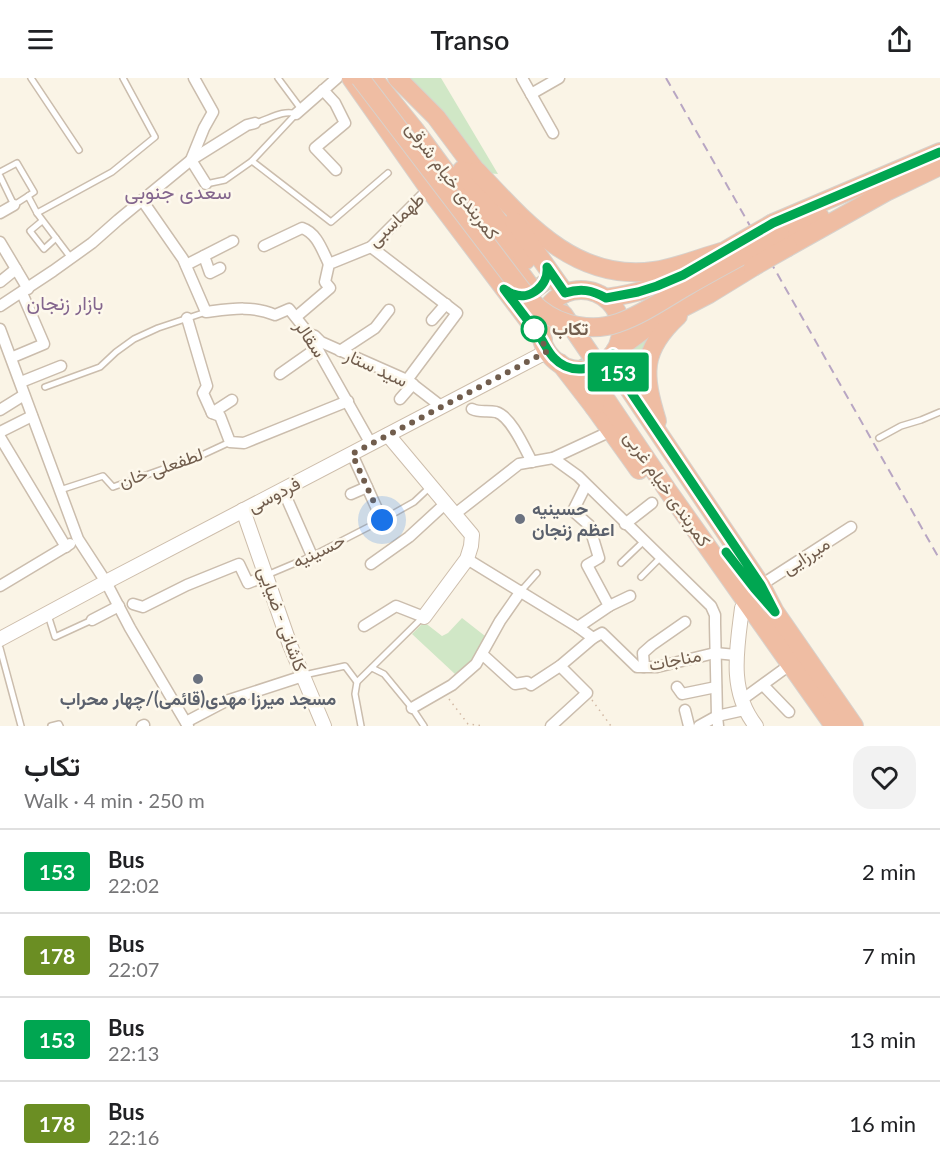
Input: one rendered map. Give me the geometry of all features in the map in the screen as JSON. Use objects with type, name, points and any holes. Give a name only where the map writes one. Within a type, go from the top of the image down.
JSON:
[{"type":"highway","points":[[351,78],[429,189],[550,352],[569,367],[588,369],[606,361],[622,345],[653,323],[753,267],[780,235]]},
{"type":"highway","points":[[360,78],[521,289],[548,315],[589,328],[618,324],[637,315],[780,235],[940,152]]},
{"type":"highway","name":"کمربندی خیام شرقی","points":[[373,78],[538,277]]},
{"type":"highway","name":"کمربندی خیام شرقی","points":[[392,78],[423,116],[538,277]]},
{"type":"highway","points":[[397,78],[436,117],[477,171],[520,217],[543,237],[571,256],[624,272],[641,272],[656,271],[721,252]]},
{"type":"highway","points":[[606,298],[657,286],[683,275],[740,243],[780,235],[886,192],[940,165]]},
{"type":"highway","points":[[477,171],[538,277],[565,293]]},
{"type":"highway","points":[[504,289],[522,296],[531,293],[539,289],[546,281],[548,274],[538,277]]},
{"type":"highway","points":[[788,661],[742,608],[610,431],[611,396],[616,370],[613,353],[619,342],[621,330],[614,307],[606,298],[586,290],[575,290],[555,299],[543,318],[541,329],[550,352],[611,396],[662,437],[761,585],[775,612],[854,726]]},
{"type":"highway","points":[[662,437],[648,384],[648,360],[658,338],[670,323],[695,301]]},
{"type":"highway","points":[[557,316],[585,357]]},
{"type":"highway","name":"کمربندی خیام غربی","points":[[611,396],[726,552],[775,612]]},
{"type":"highway","name":"کمربندی خیام غربی","points":[[611,396],[668,491],[834,726]]},
{"type":"main road","name":"فردوسی","points":[[0,640],[243,510],[550,352]]},
{"type":"main road","points":[[388,435],[472,535],[467,559],[424,617]]},
{"type":"main road","name":"کاشانی - ضیایی","points":[[243,510],[290,645],[324,726]]},
{"type":"main road","points":[[742,608],[736,655],[738,692],[746,703],[755,725]]},
{"type":"street","points":[[191,160],[213,112],[194,78]]},
{"type":"street","points":[[298,111],[338,78]]},
{"type":"street","points":[[522,78],[553,134]]},
{"type":"street","points":[[531,94],[559,78]]},
{"type":"street","points":[[323,90],[335,103],[345,123],[315,148],[336,170]]},
{"type":"street","points":[[0,306],[92,243],[191,160],[247,125],[255,123]]},
{"type":"street","points":[[191,160],[206,184]]},
{"type":"street","name":"طهماسبی","points":[[328,264],[371,247],[429,189]]},
{"type":"street","points":[[142,200],[183,259],[206,312]]},
{"type":"street","points":[[0,213],[14,205]]},
{"type":"street","points":[[264,246],[302,228],[315,236],[328,264],[325,282],[330,288],[296,317]]},
{"type":"street","points":[[186,265],[233,241]]},
{"type":"street","points":[[0,243],[16,269],[44,344],[13,357]]},
{"type":"street","points":[[371,247],[457,313],[400,399]]},
{"type":"street","points":[[204,255],[210,273],[220,268]]},
{"type":"street","points":[[0,282],[16,269]]},
{"type":"street","points":[[432,320],[446,304]]},
{"type":"street","name":"سقالر","points":[[206,312],[244,307],[265,310],[275,315],[289,309],[309,334],[371,444]]},
{"type":"street","points":[[340,351],[375,328],[389,310]]},
{"type":"street","points":[[187,318],[207,386],[203,393],[212,413],[220,416],[230,442]]},
{"type":"street","points":[[0,329],[78,539],[106,582],[187,724],[226,701],[303,676]]},
{"type":"street","name":"سید ستار","points":[[309,334],[321,342],[410,382],[442,407]]},
{"type":"street","points":[[280,374],[317,348]]},
{"type":"street","points":[[21,381],[61,366]]},
{"type":"street","points":[[0,410],[24,394]]},
{"type":"street","points":[[212,413],[232,399]]},
{"type":"street","name":"لطفعلی خان","points":[[230,442],[244,442],[348,401]]},
{"type":"street","points":[[472,409],[496,412],[507,419],[532,462]]},
{"type":"street","points":[[0,432],[32,416]]},
{"type":"street","points":[[370,564],[519,464],[553,458],[610,431]]},
{"type":"street","points":[[0,437],[66,546]]},
{"type":"street","points":[[352,454],[382,520]]},
{"type":"street","points":[[553,458],[578,476],[711,606],[715,615],[717,721]]},
{"type":"street","points":[[586,485],[573,511],[589,525],[599,558],[587,565],[609,606]]},
{"type":"street","points":[[351,494],[367,487]]},
{"type":"street","points":[[283,490],[312,556]]},
{"type":"street","points":[[625,524],[652,503]]},
{"type":"street","name":"میرزایی","points":[[761,585],[851,527]]},
{"type":"street","points":[[0,586],[78,539]]},
{"type":"street","points":[[467,559],[593,638],[560,666],[531,684],[527,682],[515,684],[482,654]]},
{"type":"street","points":[[133,604],[142,607],[239,564],[248,583],[266,576]]},
{"type":"street","points":[[412,708],[452,685],[476,664],[500,621],[521,591]]},
{"type":"street","points":[[578,627],[609,606],[630,596]]},
{"type":"street","points":[[92,620],[119,606]]},
{"type":"street","points":[[364,626],[396,606],[424,617]]},
{"type":"street","points":[[644,667],[643,653],[685,622]]},
{"type":"street","name":"مناجات","points":[[593,638],[602,633],[637,667],[657,667],[715,653],[736,655]]},
{"type":"street","points":[[699,726],[717,721],[746,703],[788,661]]},
{"type":"street","points":[[551,726],[587,693],[560,666]]},
{"type":"street","points":[[763,685],[789,712]]},
{"type":"street","points":[[677,687],[682,694],[716,687]]},
{"type":"street","points":[[684,710],[689,726]]},
{"type":"lane","points":[[31,78],[79,150]]},
{"type":"lane","points":[[37,213],[112,172],[155,137],[123,78]]},
{"type":"lane","points":[[278,78],[298,111]]},
{"type":"lane","points":[[255,123],[283,113],[298,111]]},
{"type":"lane","points":[[206,184],[225,180],[252,160],[298,111]]},
{"type":"lane","points":[[252,160],[331,222],[388,173]]},
{"type":"lane","points":[[17,163],[34,192],[28,196],[14,205],[0,174],[17,163]]},
{"type":"lane","points":[[28,196],[42,221],[71,258]]},
{"type":"lane","points":[[42,221],[30,231],[44,249],[56,238]]},
{"type":"lane","points":[[45,387],[100,367],[134,339],[158,328],[206,312]]},
{"type":"lane","points":[[879,438],[901,426],[940,412]]},
{"type":"lane","name":"لطفعلی خان","points":[[60,490],[103,476],[113,487],[202,455],[230,442]]},
{"type":"lane","name":"حسینیه","points":[[266,576],[312,556],[382,520],[414,502],[431,486]]},
{"type":"lane","points":[[621,563],[644,541]]},
{"type":"lane","points":[[641,578],[660,558]]},
{"type":"lane","points":[[521,591],[537,573]]},
{"type":"lane","points":[[47,614],[55,637],[92,620]]},
{"type":"lane","points":[[357,682],[424,617]]},
{"type":"lane","points":[[0,640],[21,726]]},
{"type":"lane","points":[[303,676],[345,666],[357,682],[356,694],[361,726]]},
{"type":"lane","points":[[372,668],[384,674],[424,726]]},
{"type":"lane","points":[[51,726],[59,724],[60,726]]},
{"type":"path","points":[[443,691],[468,724],[484,726]]},
{"type":"path","points":[[587,693],[611,726]]},
{"type":"green space","points":[[409,78],[441,78],[498,174],[486,173]]},
{"type":"green space","points":[[657,324],[647,399],[621,369],[618,354]]},
{"type":"green space","points":[[462,618],[485,636],[471,661],[455,674],[412,634],[424,622],[442,636]]},
{"type":"tunnel","points":[[537,277],[562,312]]},
{"type":"tunnel","points":[[580,359],[605,398]]},
{"type":"railway","points":[[666,78],[940,560]]},
{"type":"bus line","name":"153","points":[[726,552],[775,612],[761,585],[616,370],[613,354],[606,361],[588,369],[578,369],[560,363],[553,358],[543,340],[504,289],[522,296],[539,289],[546,281],[547,267],[565,293],[586,290],[606,298],[638,292],[683,275],[773,223],[940,152]]},
{"type":"place","name":"تکاب","points":[[534,329]]},
{"type":"place","name":"حسینیه اعظم زنجان","points":[[520,519]]},
{"type":"place","name":"مسجد میرزا مهدی(قائمی)/چهار محراب","points":[[198,679]]},
{"type":"district","name":"سعدی جنوبی","points":[[178,192]]},
{"type":"district","name":"بازار زنجان","points":[[65,303]]},
{"type":"route","points":[[382,520],[352,454],[548,351],[534,329]]}]
